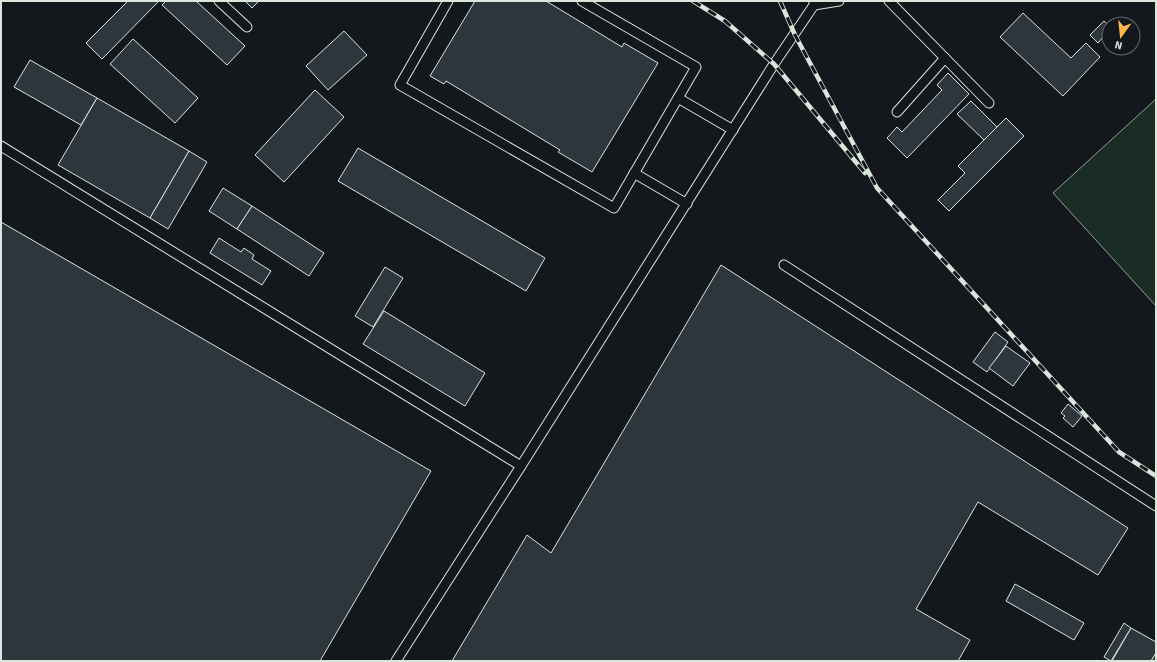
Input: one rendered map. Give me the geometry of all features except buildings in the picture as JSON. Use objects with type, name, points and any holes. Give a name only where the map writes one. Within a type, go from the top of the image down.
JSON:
[{"type":"lane","points":[[219,1],[247,27]]},
{"type":"lane","points":[[448,1],[400,85],[614,208],[696,67],[582,1]]},
{"type":"lane","points":[[396,661],[814,3],[839,1]]},
{"type":"lane","points":[[889,1],[989,103]]},
{"type":"lane","points":[[897,112],[945,58]]},
{"type":"lane","points":[[678,98],[733,130]]},
{"type":"lane","points":[[1,146],[521,466]]},
{"type":"lane","points":[[634,173],[687,204]]},
{"type":"lane","points":[[784,264],[1156,506]]},
{"type":"green space","points":[[1156,99],[1156,306],[1053,193]]},
{"type":"railway","points":[[693,1],[725,21],[774,64],[865,173]]},
{"type":"railway","points":[[780,1],[795,35],[877,188],[1119,452],[1156,476]]}]
